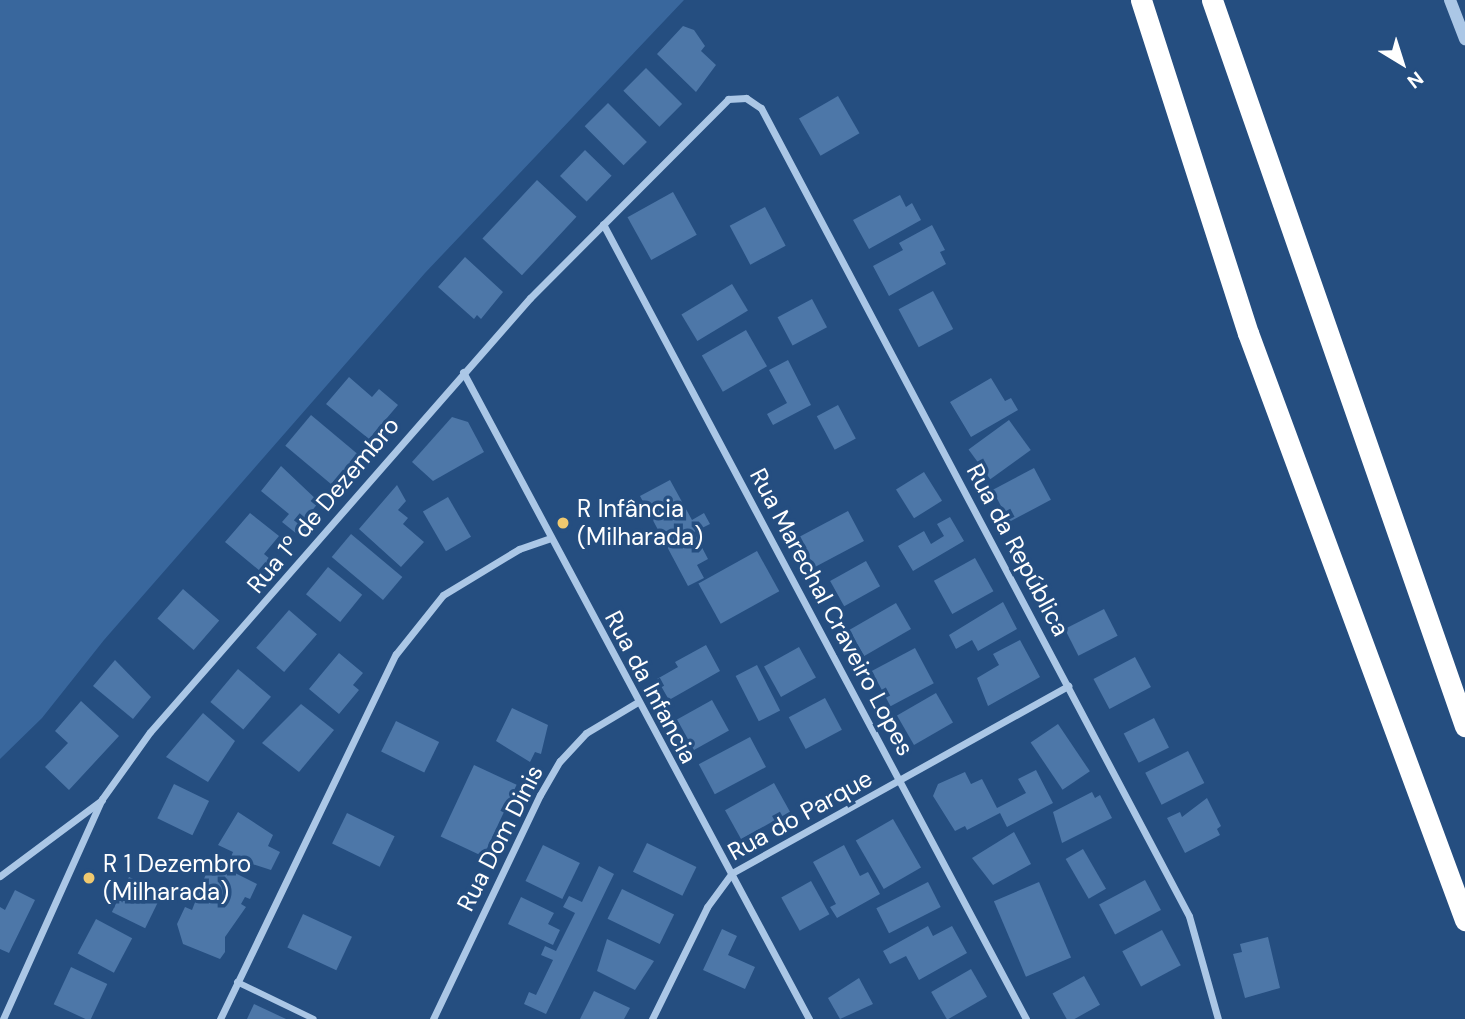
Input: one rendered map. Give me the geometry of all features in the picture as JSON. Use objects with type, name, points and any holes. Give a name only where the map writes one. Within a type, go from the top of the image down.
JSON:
[{"type":"highway","points":[[1141,0],[1248,333],[1465,920]]},
{"type":"highway","points":[[1212,0],[1465,726]]},
{"type":"street","points":[[1450,0],[1465,39]]},
{"type":"street","name":"Rua 1º de Dezembro","points":[[3,1019],[102,799],[150,732],[463,372],[603,224],[729,99],[746,98],[761,108]]},
{"type":"street","name":"Rua da República","points":[[761,108],[1189,916],[1218,1019]]},
{"type":"street","name":"Rua Marechal Craveiro Lopes","points":[[603,224],[1027,1019]]},
{"type":"street","name":"Rua da Infancia","points":[[463,372],[636,703],[732,873],[808,1019]]},
{"type":"street","points":[[220,1019],[396,654],[443,595],[519,549],[551,538]]},
{"type":"street","name":"Rua do Parque","points":[[652,1019],[707,906],[732,873],[1068,686]]},
{"type":"street","name":"Rua Dom Dinis","points":[[433,1019],[540,795],[560,761],[586,733],[636,703]]},
{"type":"street","points":[[0,876],[102,799]]},
{"type":"street","points":[[237,982],[314,1019]]},
{"type":"shaded area","points":[[0,0],[684,0],[425,273],[104,640],[42,718],[0,759]]},
{"type":"building","points":[[683,26],[694,30],[705,46],[701,51],[716,65],[696,92],[657,54]]},
{"type":"building","points":[[646,68],[682,104],[659,127],[623,91]]},
{"type":"building","points":[[838,96],[860,133],[821,156],[799,118]]},
{"type":"building","points":[[608,103],[647,142],[624,165],[585,126]]},
{"type":"building","points":[[585,150],[612,176],[587,202],[560,176]]},
{"type":"building","points":[[537,180],[576,217],[522,275],[482,239]]},
{"type":"building","points":[[673,192],[697,235],[651,260],[628,217]]},
{"type":"building","points":[[900,195],[906,207],[912,203],[921,220],[869,249],[853,220]]},
{"type":"building","points":[[765,207],[786,246],[750,265],[730,226]]},
{"type":"building","points":[[932,225],[945,250],[940,252],[946,264],[889,296],[873,266],[903,250],[899,243]]},
{"type":"building","points":[[465,257],[503,292],[481,319],[477,315],[474,319],[438,287]]},
{"type":"building","points":[[732,284],[748,311],[697,341],[681,314]]},
{"type":"building","points":[[933,291],[953,329],[919,347],[899,309]]},
{"type":"building","points":[[812,299],[827,327],[793,346],[778,317]]},
{"type":"building","points":[[746,330],[767,366],[723,392],[702,356]]},
{"type":"building","points":[[788,360],[811,405],[773,425],[767,414],[787,403],[769,370]]},
{"type":"building","points":[[349,377],[372,397],[379,389],[398,405],[369,439],[326,404]]},
{"type":"building","points":[[991,378],[1005,401],[1011,398],[1018,410],[971,437],[950,402]]},
{"type":"building","points":[[838,405],[856,439],[835,450],[817,416]]},
{"type":"building","points":[[311,415],[358,455],[333,485],[285,446]]},
{"type":"building","points":[[452,417],[468,422],[484,452],[433,481],[412,462]]},
{"type":"building","points":[[1009,420],[1031,450],[990,479],[969,449]]},
{"type":"building","points":[[281,466],[319,502],[302,523],[309,529],[302,538],[282,522],[289,514],[261,491]]},
{"type":"building","points":[[1034,468],[1051,500],[1009,522],[993,490]]},
{"type":"building","points":[[924,472],[942,501],[914,518],[896,489]]},
{"type":"building","points":[[670,480],[692,520],[704,513],[710,524],[694,532],[708,559],[697,565],[704,578],[688,586],[640,496]]},
{"type":"building","points":[[397,485],[406,501],[398,510],[408,518],[403,524],[424,542],[401,567],[359,529]]},
{"type":"building","points":[[448,497],[471,537],[446,551],[423,512]]},
{"type":"building","points":[[848,511],[864,541],[815,567],[799,537]]},
{"type":"building","points":[[250,513],[279,536],[264,554],[270,559],[260,571],[225,542]]},
{"type":"building","points":[[950,517],[964,541],[913,571],[898,546],[924,531],[931,544],[944,536],[937,524]]},
{"type":"building","points":[[351,534],[402,577],[383,600],[332,557]]},
{"type":"building","points":[[757,551],[779,591],[721,624],[698,583]]},
{"type":"building","points":[[975,558],[993,591],[952,614],[934,581]]},
{"type":"building","points":[[866,561],[880,586],[844,606],[830,581]]},
{"type":"building","points":[[328,567],[362,595],[340,622],[306,594]]},
{"type":"building","points":[[183,589],[219,620],[194,650],[157,618]]},
{"type":"building","points":[[1003,602],[1017,629],[978,651],[972,640],[956,649],[949,635]]},
{"type":"building","points":[[896,603],[911,629],[864,656],[849,630]]},
{"type":"building","points":[[1104,609],[1118,636],[1078,656],[1065,629]]},
{"type":"building","points":[[289,610],[317,634],[284,672],[256,648]]},
{"type":"building","points":[[1020,640],[1040,677],[988,706],[977,678],[999,665],[993,654]]},
{"type":"building","points":[[706,645],[720,671],[669,700],[657,679],[678,667],[675,662]]},
{"type":"building","points":[[799,647],[816,678],[781,697],[764,666]]},
{"type":"building","points":[[915,648],[934,683],[891,706],[872,671]]},
{"type":"building","points":[[339,653],[363,673],[353,685],[359,690],[339,714],[309,689]]},
{"type":"building","points":[[1135,657],[1151,687],[1109,709],[1094,679]]},
{"type":"building","points":[[115,660],[151,697],[133,719],[93,686]]},
{"type":"building","points":[[757,665],[780,710],[759,721],[736,676]]},
{"type":"building","points":[[238,669],[271,697],[243,730],[210,702]]},
{"type":"building","points":[[936,693],[953,722],[914,745],[897,716]]},
{"type":"building","points":[[825,698],[842,730],[806,749],[789,717]]},
{"type":"building","points":[[712,700],[729,731],[694,750],[677,719]]},
{"type":"building","points":[[81,701],[119,736],[69,790],[45,767],[68,743],[55,731]]},
{"type":"building","points":[[301,704],[334,730],[299,772],[262,743]]},
{"type":"building","points":[[512,708],[548,725],[541,754],[535,752],[530,762],[496,741]]},
{"type":"building","points":[[203,713],[235,741],[208,782],[166,757]]},
{"type":"building","points":[[1154,718],[1169,747],[1139,763],[1124,733]]},
{"type":"building","points":[[396,721],[439,742],[424,773],[381,752]]},
{"type":"building","points":[[1058,724],[1090,771],[1063,790],[1031,742]]},
{"type":"building","points":[[750,737],[766,767],[715,794],[699,764]]},
{"type":"building","points":[[1188,751],[1204,783],[1162,805],[1145,773]]},
{"type":"building","points":[[474,765],[517,785],[483,856],[441,837]]},
{"type":"building","points":[[1036,770],[1053,803],[1007,827],[1000,813],[967,830],[965,826],[955,831],[933,796],[938,784],[965,772],[971,784],[982,779],[997,808],[1026,793],[1018,779]]},
{"type":"building","points":[[774,783],[790,812],[741,839],[725,810]]},
{"type":"building","points":[[174,784],[209,801],[192,835],[157,818]]},
{"type":"building","points":[[1092,792],[1095,798],[1100,795],[1112,818],[1062,843],[1053,812]]},
{"type":"building","points":[[1207,798],[1221,826],[1217,829],[1220,835],[1185,853],[1167,818],[1180,812],[1182,817]]},
{"type":"building","points":[[238,812],[273,835],[268,846],[280,852],[271,870],[231,857],[233,852],[218,845]]},
{"type":"building","points":[[347,813],[395,836],[380,867],[332,844]]},
{"type":"building","points":[[893,819],[921,867],[884,889],[856,840]]},
{"type":"building","points":[[1014,832],[1031,864],[993,885],[972,858]]},
{"type":"building","points":[[647,843],[696,867],[682,896],[633,872]]},
{"type":"building","points":[[543,845],[580,863],[562,899],[525,881]]},
{"type":"building","points":[[844,845],[860,876],[868,872],[880,894],[837,918],[830,907],[836,904],[813,862]]},
{"type":"building","points":[[1083,849],[1106,889],[1089,899],[1066,859]]},
{"type":"building","points":[[211,861],[257,884],[250,899],[245,897],[241,904],[246,907],[225,937],[225,952],[220,959],[183,944],[177,924],[185,907],[192,910]]},
{"type":"building","points":[[599,866],[614,874],[546,1014],[524,1004],[529,992],[536,995],[553,960],[541,955],[545,946],[556,951],[575,913],[563,907],[569,896],[582,902]]},
{"type":"building","points":[[129,877],[162,893],[145,928],[112,912]]},
{"type":"building","points":[[1145,880],[1161,910],[1115,934],[1099,904]]},
{"type":"building","points":[[811,881],[829,914],[800,931],[781,897]]},
{"type":"building","points":[[928,882],[941,907],[889,933],[876,908]]},
{"type":"building","points":[[1039,882],[1071,957],[1026,977],[994,901]]},
{"type":"building","points":[[622,889],[674,914],[660,944],[608,919]]},
{"type":"building","points":[[15,890],[35,900],[9,953],[0,949],[0,907],[5,910]]},
{"type":"building","points":[[521,897],[554,913],[548,924],[560,930],[553,945],[508,924]]},
{"type":"building","points":[[303,914],[352,937],[336,970],[287,948]]},
{"type":"building","points":[[96,919],[132,938],[114,973],[78,953]]},
{"type":"building","points":[[928,926],[933,936],[952,926],[967,953],[919,980],[906,956],[890,964],[883,951]]},
{"type":"building","points":[[722,929],[737,936],[728,955],[755,967],[745,989],[703,970]]},
{"type":"building","points":[[1162,930],[1181,965],[1141,986],[1122,951]]},
{"type":"building","points":[[1268,937],[1280,988],[1245,998],[1233,954],[1242,952],[1240,944]]},
{"type":"building","points":[[607,939],[654,961],[635,990],[597,971]]},
{"type":"building","points":[[71,967],[107,984],[91,1019],[54,1004]]},
{"type":"building","points":[[971,969],[987,997],[947,1019],[931,992]]},
{"type":"building","points":[[1084,976],[1100,1005],[1074,1019],[1067,1019],[1053,993]]},
{"type":"building","points":[[859,978],[873,1004],[840,1019],[828,998]]},
{"type":"building","points":[[594,991],[630,1008],[624,1019],[580,1019]]},
{"type":"building","points":[[254,1004],[286,1019],[247,1019]]},
{"type":"place","name":"R Infância (Milharada)","points":[[563,523]]},
{"type":"place","name":"R 1 Dezembro (Milharada)","points":[[89,878]]}]
